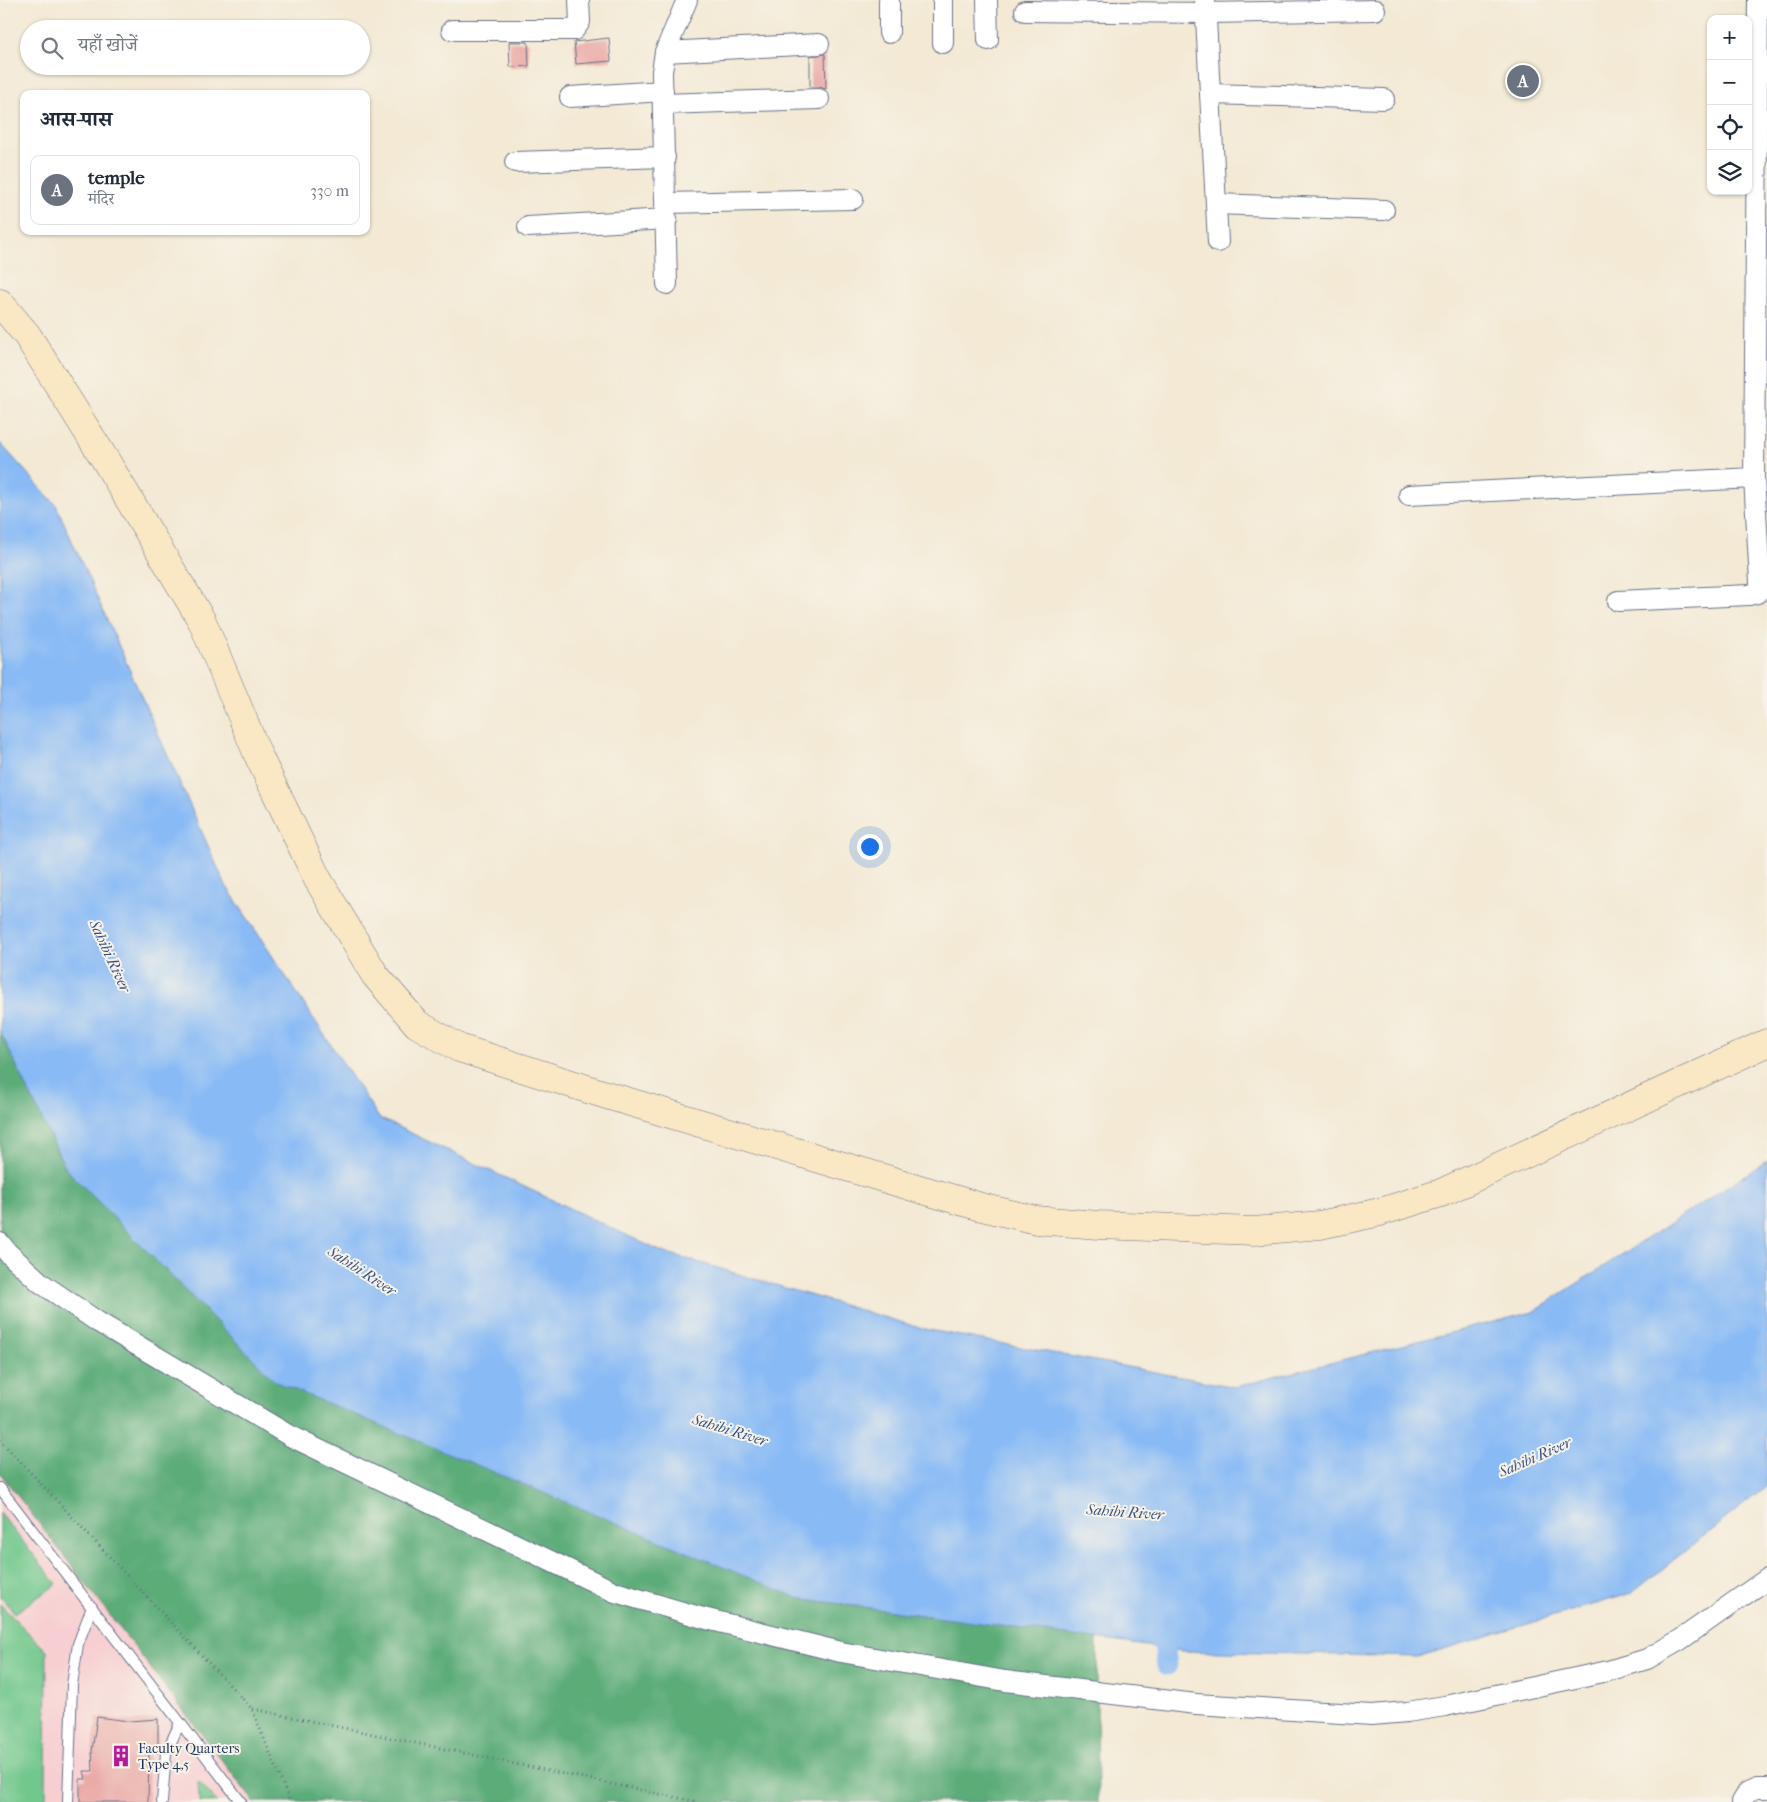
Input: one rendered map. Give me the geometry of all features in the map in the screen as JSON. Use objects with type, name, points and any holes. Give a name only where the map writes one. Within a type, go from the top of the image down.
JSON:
[{"type":"street","points":[[452,30],[574,30],[580,22],[580,0]]},
{"type":"street","points":[[667,284],[662,72],[665,52],[687,0]]},
{"type":"street","points":[[888,0],[889,33]]},
{"type":"street","points":[[943,0],[943,43]]},
{"type":"street","points":[[987,0],[988,40]]},
{"type":"street","points":[[1618,601],[1749,595],[1757,592],[1760,588],[1754,478],[1758,0]]},
{"type":"street","points":[[1205,7],[1218,242]]},
{"type":"street","points":[[1025,11],[1205,7],[1375,10]]},
{"type":"street","points":[[665,52],[818,44]]},
{"type":"street","points":[[1210,94],[1384,99]]},
{"type":"street","points":[[570,97],[819,100]]},
{"type":"street","points":[[514,162],[665,157]]},
{"type":"street","points":[[528,226],[666,211],[853,199]]},
{"type":"street","points":[[1216,204],[1384,210]]},
{"type":"street","points":[[0,304],[26,335],[106,461],[202,621],[258,755],[317,878],[375,976],[416,1024],[459,1048],[603,1094],[913,1188],[1036,1220],[1099,1225],[1254,1231],[1320,1225],[1380,1212],[1441,1193],[1767,1043]]},
{"type":"street","points":[[1409,495],[1754,478]]},
{"type":"street","points":[[0,1243],[8,1253],[41,1283],[98,1322],[211,1391],[298,1441],[615,1592],[703,1618],[841,1652],[1005,1681],[1196,1704],[1372,1714],[1407,1712],[1608,1671],[1647,1659],[1680,1640],[1767,1579]]},
{"type":"street","points":[[1742,1802],[1748,1792],[1758,1788],[1767,1788]]},
{"type":"lane","points":[[0,1488],[241,1802]]},
{"type":"lane","points":[[68,1802],[72,1685],[78,1644],[92,1607]]},
{"type":"lane","points":[[162,1802],[166,1753],[180,1723]]},
{"type":"path","points":[[0,1440],[252,1709],[290,1802]]},
{"type":"path","points":[[252,1709],[698,1802]]},
{"type":"shaded area","points":[[0,1473],[254,1802],[0,1802]]},
{"type":"green space","points":[[0,1031],[66,1169],[798,1598],[1097,1639],[1098,1802],[254,1802],[0,1473]]},
{"type":"green space","points":[[0,1513],[57,1584],[15,1613],[0,1597]]},
{"type":"green space","points":[[0,1604],[47,1651],[46,1802],[0,1802]]},
{"type":"green space","points":[[198,1781],[217,1802],[199,1802]]},
{"type":"water","name":"Sahibi River","points":[[0,443],[56,505],[225,884],[379,1118],[660,1251],[924,1329],[1235,1387],[1533,1312],[1767,1161],[1767,1486],[1632,1593],[1417,1657],[1183,1651],[798,1598],[276,1382],[66,1169],[0,1031]]},
{"type":"building","points":[[609,38],[611,61],[576,64],[574,42]]},
{"type":"building","points":[[509,42],[528,42],[529,66],[510,67]]},
{"type":"building","points":[[825,54],[826,89],[810,87],[810,56]]},
{"type":"building","name":"Faculty Quarters Type 4,5","points":[[97,1717],[129,1721],[158,1719],[158,1753],[149,1751],[148,1802],[80,1802],[80,1779],[86,1779],[84,1771],[93,1771],[92,1751]]},
{"type":"waterway","points":[[1160,1621],[1167,1665]]},
{"type":"place","name":"temple","points":[[1523,81]]},
{"type":"place","name":"Faculty Quarters Type 4,5","points":[[121,1756]]}]
